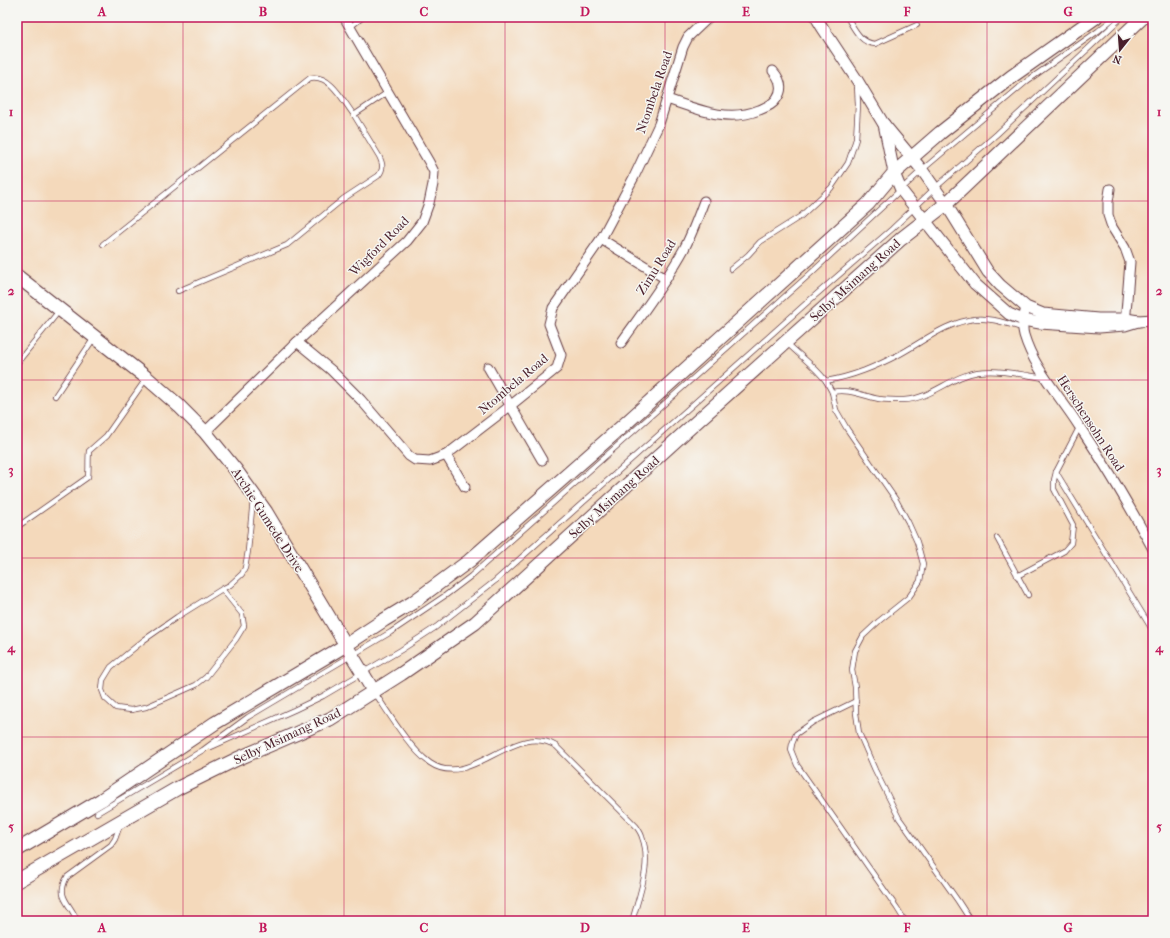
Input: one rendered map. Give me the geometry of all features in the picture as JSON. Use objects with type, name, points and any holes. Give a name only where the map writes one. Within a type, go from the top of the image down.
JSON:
[{"type":"main road","points":[[17,850],[101,800],[220,720],[349,650],[469,561],[625,424],[868,204],[894,173],[912,157],[1011,76],[1096,17]]},
{"type":"main road","name":"Selby Msimang Road","points":[[17,881],[178,788],[230,762],[330,719],[374,692],[475,623],[901,239],[946,204],[1143,17]]},
{"type":"main road","name":"Archie Gumede Drive","points":[[18,278],[95,336],[146,378],[179,406],[205,432],[266,512],[374,692]]},
{"type":"street","name":"Wigford Road","points":[[205,432],[297,342],[407,241],[422,222],[429,203],[434,172],[344,17]]},
{"type":"street","name":"Ntombela Road","points":[[297,342],[331,370],[361,400],[409,456],[415,460],[430,461],[446,455],[510,406],[557,368],[561,355],[550,324],[553,308],[601,239],[634,177],[659,124],[683,47],[688,37],[709,17]]},
{"type":"street","points":[[816,17],[883,122],[935,188],[988,272],[1000,286],[1026,308],[1043,314],[1126,322]]},
{"type":"street","points":[[667,99],[701,111],[731,116],[745,115],[772,104],[780,93],[779,79],[772,71]]},
{"type":"street","points":[[883,122],[894,173],[901,190],[975,284],[1002,310],[1023,324],[1040,323],[1100,327],[1126,322],[1153,320]]},
{"type":"street","points":[[1110,189],[1108,216],[1112,227],[1125,248],[1130,262],[1126,322]]},
{"type":"street","name":"Zimu Road","points":[[621,343],[666,279],[689,238],[704,201]]},
{"type":"street","points":[[601,239],[666,279]]},
{"type":"street","points":[[1023,324],[1026,308]]},
{"type":"street","name":"Herschensohn Road","points":[[1023,324],[1027,344],[1033,357],[1080,426],[1153,549]]},
{"type":"street","points":[[488,367],[542,460]]},
{"type":"street","points":[[446,455],[465,487]]},
{"type":"lane","points":[[350,27],[363,17]]},
{"type":"lane","points":[[847,17],[860,37],[870,44],[875,44],[917,25]]},
{"type":"lane","points":[[97,813],[203,750],[248,717],[349,650],[391,632],[446,595],[471,576],[810,274],[922,170],[1027,81],[1098,31],[1115,17]]},
{"type":"lane","points":[[203,750],[323,696],[401,650],[436,627],[496,581],[811,299],[892,229],[935,188],[997,134],[1122,17]]},
{"type":"lane","points":[[102,244],[310,78],[320,77],[331,84],[354,116],[379,156],[382,168],[378,176],[344,199],[287,245],[178,292]]},
{"type":"lane","points":[[731,269],[748,255],[760,242],[801,216],[831,188],[848,163],[856,139],[858,105],[857,80]]},
{"type":"lane","points":[[354,116],[388,92]]},
{"type":"lane","points":[[17,363],[60,310]]},
{"type":"lane","points":[[826,381],[858,374],[900,354],[940,331],[960,322],[976,318],[997,322],[1023,324]]},
{"type":"lane","points":[[54,396],[95,336]]},
{"type":"lane","points":[[786,342],[813,366],[826,381],[832,392],[836,410],[847,429],[896,500],[917,542],[923,564],[920,581],[909,597],[879,620],[859,643],[856,651],[852,670],[855,687],[857,725],[875,770],[899,818],[971,921]]},
{"type":"lane","points":[[832,392],[844,390],[880,399],[904,400],[915,399],[977,372],[992,372],[1046,378]]},
{"type":"lane","points":[[17,527],[88,477],[89,470],[87,464],[89,451],[106,436],[146,378]]},
{"type":"lane","points":[[1017,576],[1064,550],[1071,543],[1073,525],[1054,489],[1054,480],[1056,472],[1080,426]]},
{"type":"lane","points":[[1056,472],[1153,631]]},
{"type":"lane","points":[[222,589],[242,614],[244,626],[236,639],[206,677],[196,685],[146,707],[131,710],[116,708],[106,698],[102,690],[103,680],[111,667],[150,636],[222,589],[230,585],[242,574],[245,568],[251,525],[253,493]]},
{"type":"lane","points":[[997,538],[1028,595]]},
{"type":"lane","points":[[374,692],[406,738],[423,758],[431,764],[448,770],[466,768],[528,740],[540,739],[550,742],[556,746],[636,826],[642,837],[646,863],[633,921]]},
{"type":"lane","points":[[856,701],[813,722],[796,734],[791,750],[797,766],[905,921]]},
{"type":"lane","points":[[77,921],[63,898],[62,890],[66,876],[111,845],[115,840],[121,822]]}]
